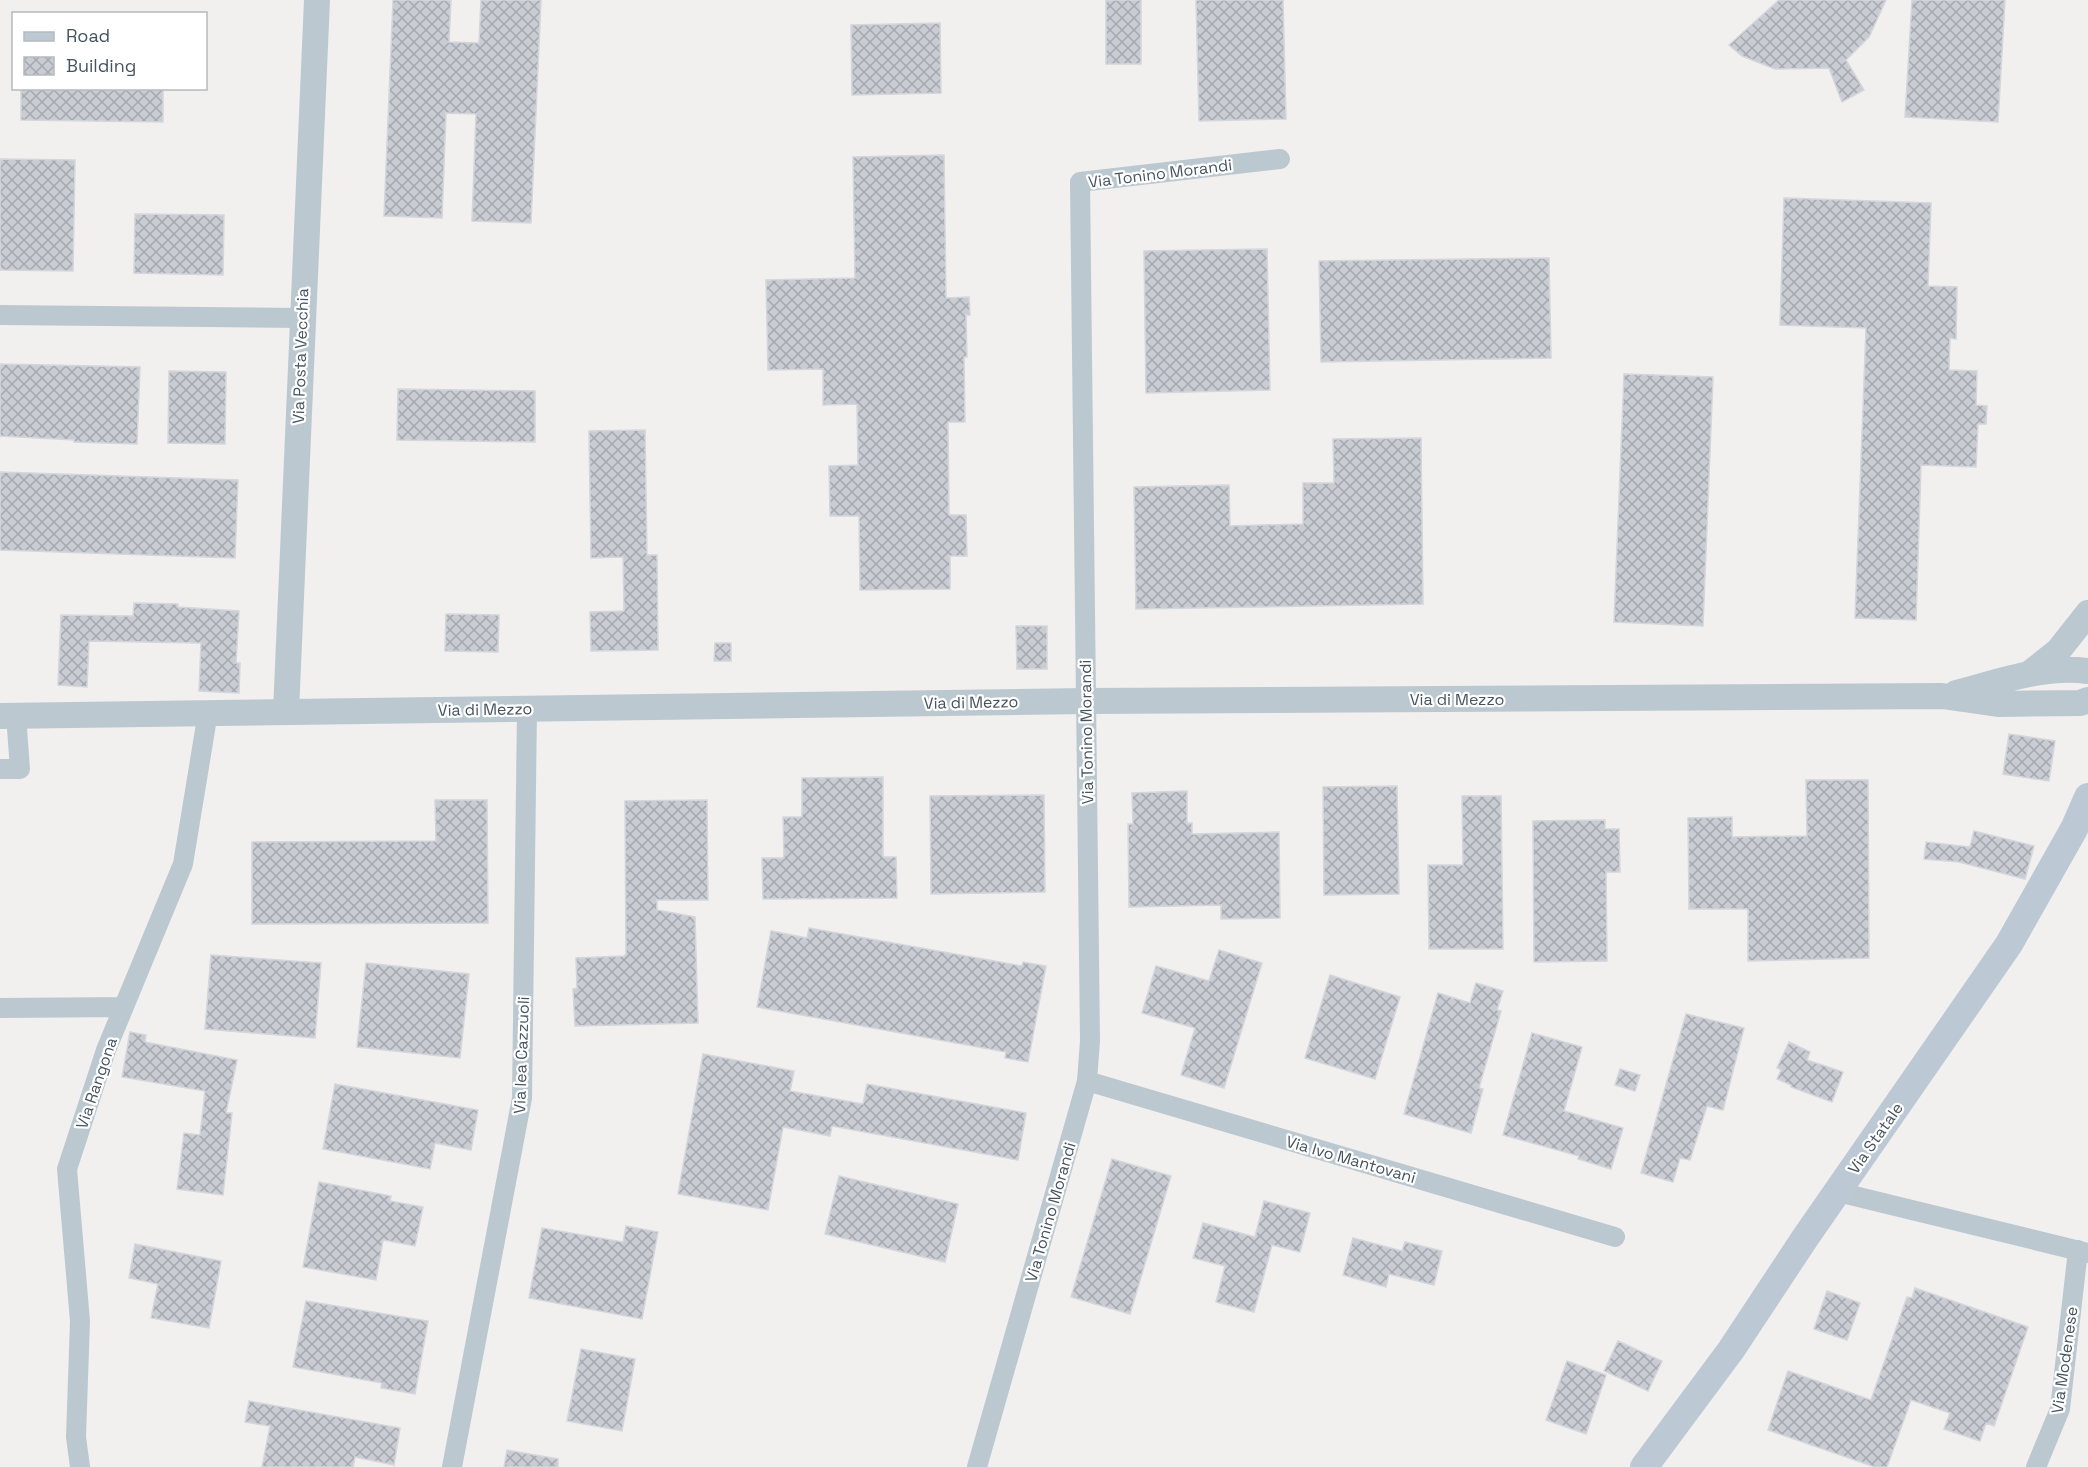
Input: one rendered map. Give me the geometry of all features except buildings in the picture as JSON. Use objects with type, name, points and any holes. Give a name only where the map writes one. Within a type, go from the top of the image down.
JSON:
[{"type":"main road","name":"Via Statale","points":[[1644,1467],[1731,1350],[1805,1238],[2009,944],[2074,829],[2088,796]]},
{"type":"street","name":"Via Posta Vecchia","points":[[286,712],[317,0]]},
{"type":"street","name":"Via Tonino Morandi","points":[[977,1467],[1087,1081],[1090,1041],[1080,182],[1280,159]]},
{"type":"street","points":[[0,315],[302,318]]},
{"type":"street","points":[[2029,674],[2058,651],[2088,613]]},
{"type":"street","points":[[1942,696],[2029,674],[2088,671]]},
{"type":"street","points":[[1942,696],[1998,704],[2085,704]]},
{"type":"street","name":"Via di Mezzo","points":[[8,716],[1086,700],[1942,696]]},
{"type":"street","name":"Via lea Cazzuoli","points":[[453,1467],[522,1098],[527,709]]},
{"type":"street","name":"Via Rangona","points":[[80,1467],[75,1437],[80,1321],[67,1169],[106,1050],[183,864],[208,712]]},
{"type":"street","points":[[0,769],[20,769],[8,716]]},
{"type":"street","points":[[0,1008],[124,1007]]},
{"type":"street","name":"Via Ivo Mantovani","points":[[1087,1081],[1616,1237]]},
{"type":"street","points":[[1838,1192],[2083,1252]]},
{"type":"street","name":"Via Modenese","points":[[2036,1467],[2060,1409],[2083,1252]]}]
